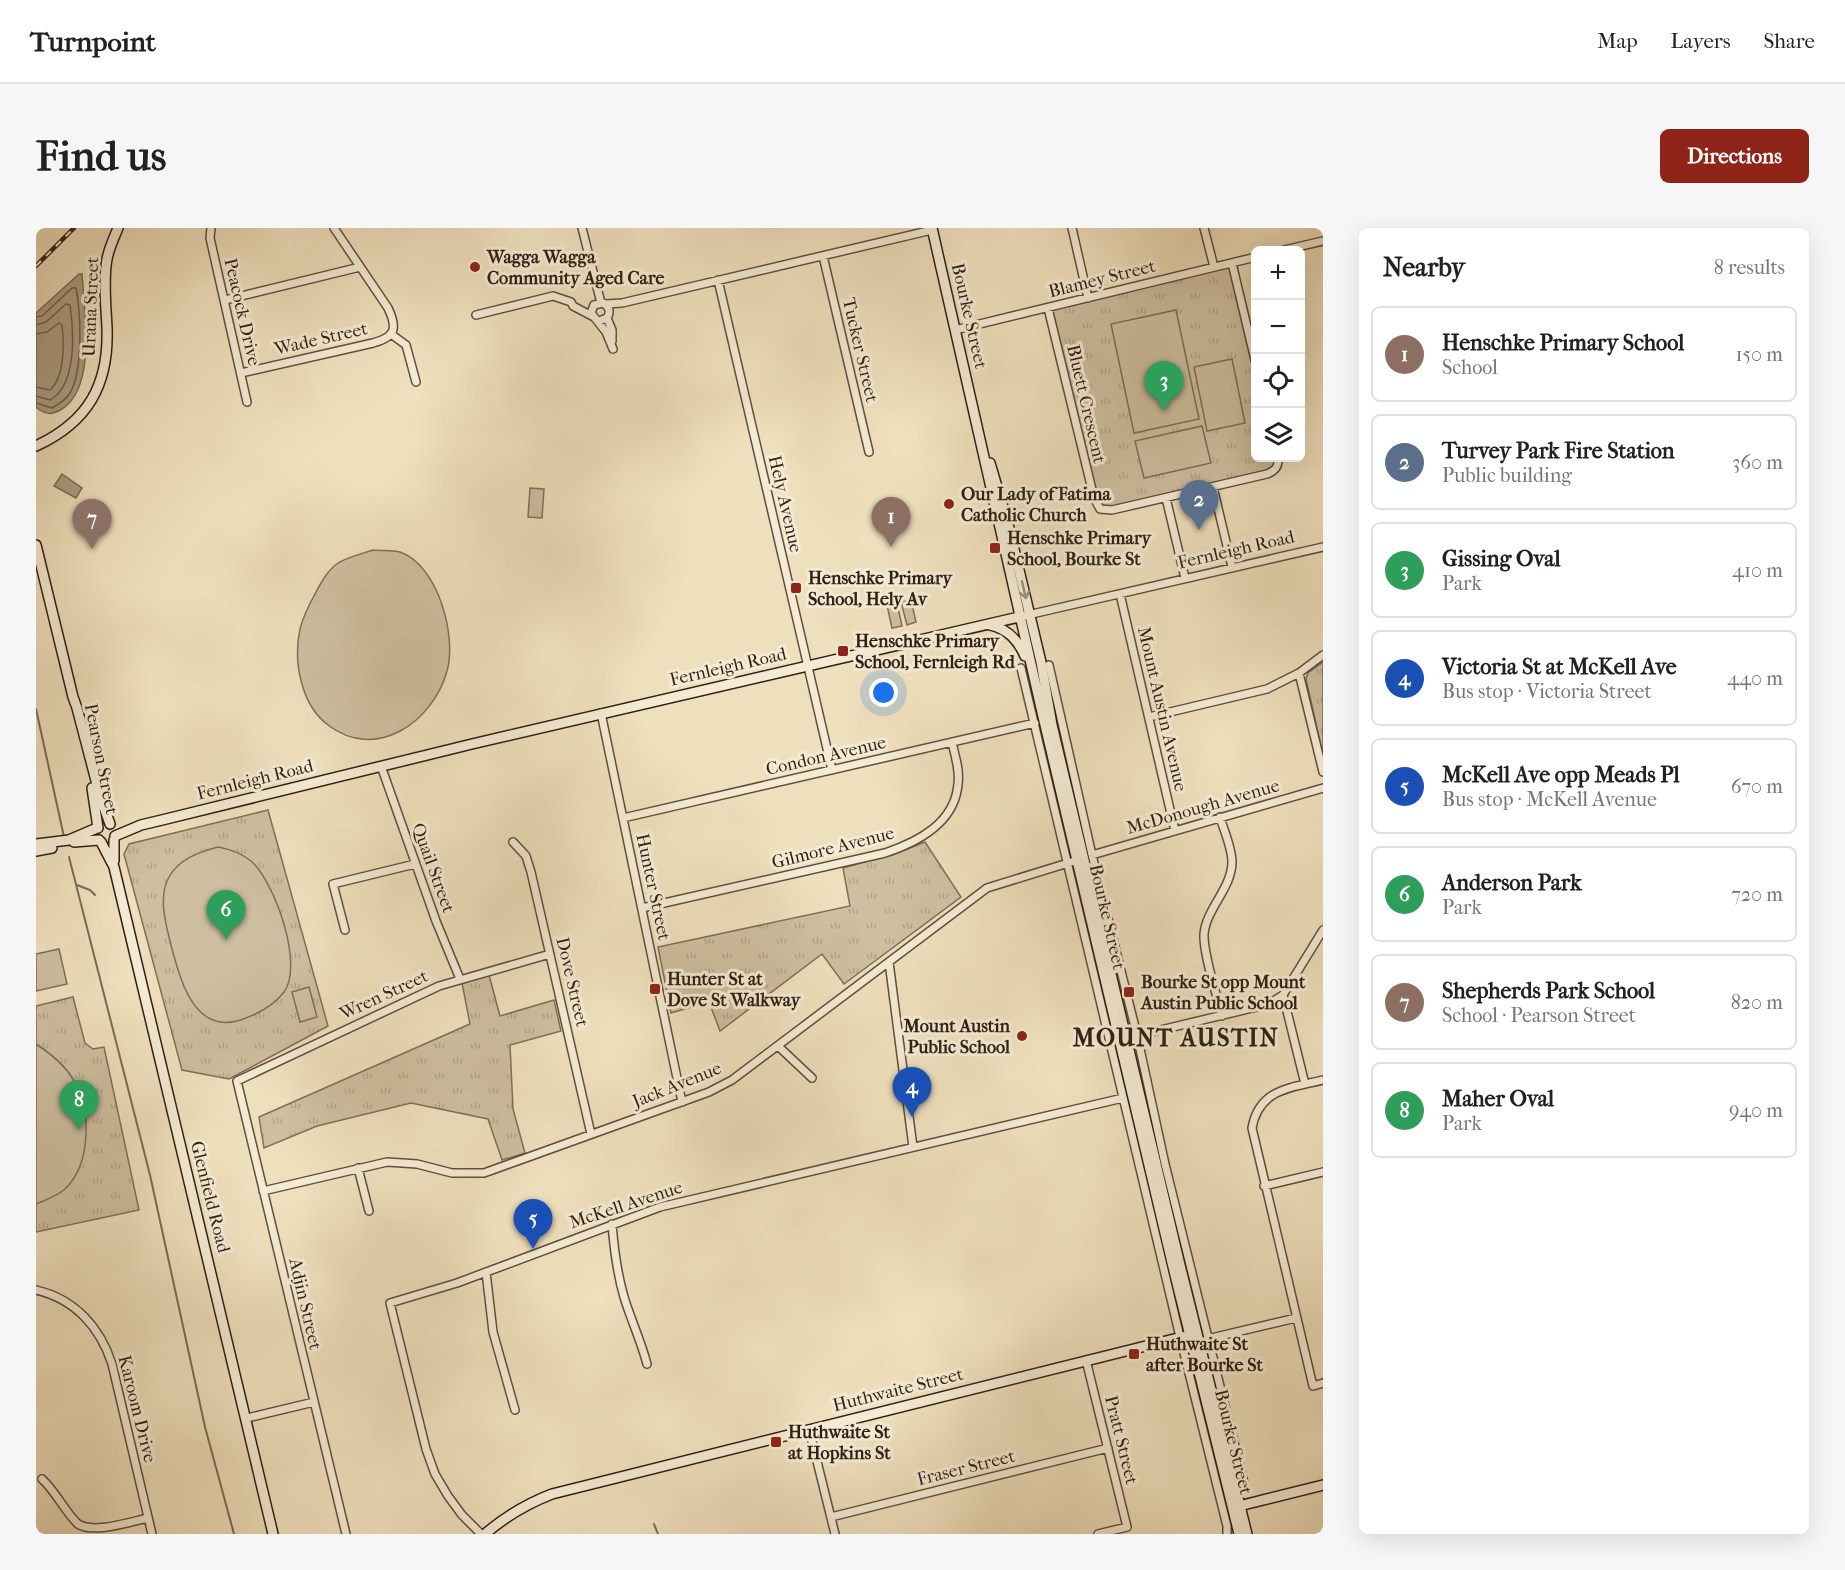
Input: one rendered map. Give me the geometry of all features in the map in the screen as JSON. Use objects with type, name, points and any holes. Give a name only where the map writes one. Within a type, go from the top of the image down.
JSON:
[{"type":"main road","name":"Urana Street","points":[[36,444],[66,429],[81,415],[93,398],[103,375],[108,347],[107,258],[118,228]]},
{"type":"main road","name":"Bourke Street","points":[[932,229],[1024,616],[1038,693],[1128,1038],[1188,1335],[1236,1507],[1246,1534]]},
{"type":"main road","name":"Pearson Street","points":[[36,545],[96,806],[97,828]]},
{"type":"main road","name":"Bourke Street","points":[[1024,616],[1041,662],[1057,724],[1080,859]]},
{"type":"main road","name":"Fernleigh Road","points":[[113,832],[601,713],[1024,616]]},
{"type":"main road","points":[[985,625],[1003,630],[1018,643],[1028,663],[1038,693]]},
{"type":"main road","name":"Pearson Street","points":[[72,697],[77,708],[100,796],[113,832]]},
{"type":"main road","points":[[36,844],[69,840],[103,824],[113,832],[108,843],[77,842],[36,851]]},
{"type":"main road","points":[[97,828],[96,834],[100,841]]},
{"type":"main road","name":"Glenfield Road","points":[[113,832],[114,867],[273,1534]]},
{"type":"main road","name":"Glenfield Road","points":[[100,841],[114,867]]},
{"type":"main road","name":"Huthwaite Street","points":[[483,1534],[514,1511],[552,1494],[1188,1335]]},
{"type":"main road","points":[[1236,1507],[1323,1485]]},
{"type":"main road","name":"Bourke Street","points":[[1236,1507],[1239,1534]]},
{"type":"street","name":"Peacock Drive","points":[[212,228],[210,238],[247,402]]},
{"type":"street","name":"Wade Street","points":[[241,373],[373,343],[384,340],[391,334],[394,327],[393,318],[334,228]]},
{"type":"street","points":[[582,228],[595,283],[597,307],[599,321],[613,348],[608,315],[597,307]]},
{"type":"street","points":[[1072,228],[1088,298]]},
{"type":"street","points":[[1204,228],[1214,267]]},
{"type":"street","points":[[476,315],[553,296],[571,302],[573,306],[597,307],[622,303],[932,229]]},
{"type":"street","points":[[1301,246],[1323,241]]},
{"type":"street","name":"Tucker Street","points":[[823,256],[869,452]]},
{"type":"street","name":"Blamey Street","points":[[955,330],[1251,258]]},
{"type":"street","points":[[1232,263],[1254,354]]},
{"type":"street","points":[[225,300],[360,267]]},
{"type":"street","name":"Hely Avenue","points":[[718,280],[832,770]]},
{"type":"street","points":[[599,321],[622,303]]},
{"type":"street","name":"Bluett Crescent","points":[[1048,308],[1096,505],[1101,509],[1112,510],[1273,472],[1278,462]]},
{"type":"street","points":[[391,334],[406,345],[416,382]]},
{"type":"street","points":[[1213,487],[1233,567]]},
{"type":"street","points":[[1166,498],[1185,578]]},
{"type":"street","name":"Fernleigh Road","points":[[1024,616],[1323,548]]},
{"type":"street","name":"Mount Austin Avenue","points":[[1120,594],[1175,831]]},
{"type":"street","points":[[1149,717],[1267,689],[1299,673],[1323,655]]},
{"type":"street","name":"Bourke Street","points":[[1049,665],[1057,724]]},
{"type":"street","name":"Bourke Street","points":[[1021,668],[1035,723],[1080,859],[1128,1038],[1157,1130],[1244,1483]]},
{"type":"street","points":[[1299,673],[1323,772]]},
{"type":"street","name":"Hunter Street","points":[[601,713],[682,1101]]},
{"type":"street","name":"Condon Avenue","points":[[623,818],[1035,723]]},
{"type":"street","name":"Gilmore Avenue","points":[[642,908],[885,853],[921,839],[945,816],[957,793],[958,770],[952,742]]},
{"type":"street","name":"Quail Street","points":[[381,766],[415,864],[460,980]]},
{"type":"street","name":"McDonough Avenue","points":[[1080,859],[1323,788]]},
{"type":"street","points":[[1220,817],[1232,862],[1228,878],[1204,933],[1206,951],[1222,1016]]},
{"type":"street","name":"Dove Street","points":[[513,842],[522,850],[529,864],[591,1134]]},
{"type":"street","name":"Bourke Street","points":[[1080,859],[1123,1098],[1188,1335],[1227,1534]]},
{"type":"street","name":"Jack Avenue","points":[[263,1191],[387,1162],[400,1161],[452,1173],[484,1173],[721,1087],[987,888],[1080,859]]},
{"type":"street","points":[[345,930],[333,884],[415,864]]},
{"type":"street","points":[[1128,1038],[1269,1004],[1283,995],[1320,943],[1323,930]]},
{"type":"street","name":"Wren Street","points":[[237,1081],[424,992],[550,954]]},
{"type":"street","points":[[889,962],[913,1147]]},
{"type":"street","points":[[1283,995],[1305,1084]]},
{"type":"street","points":[[778,1046],[812,1078]]},
{"type":"street","points":[[1323,1080],[1273,1094],[1264,1100],[1254,1118],[1254,1139],[1264,1186],[1313,1386],[1323,1383]]},
{"type":"street","name":"Adjin Street","points":[[237,1081],[346,1534]]},
{"type":"street","name":"McKell Avenue","points":[[483,1534],[462,1515],[435,1474],[426,1449],[390,1304],[457,1283],[660,1207],[1123,1098]]},
{"type":"street","points":[[358,1168],[369,1211]]},
{"type":"street","points":[[1264,1186],[1323,1172]]},
{"type":"street","points":[[612,1224],[623,1295],[642,1343],[647,1364]]},
{"type":"street","points":[[486,1272],[493,1332],[515,1410]]},
{"type":"street","name":"Karoom Drive","points":[[36,1290],[50,1294],[74,1307],[92,1323],[104,1343],[112,1364],[152,1534]]},
{"type":"street","points":[[1207,1339],[1296,1318]]},
{"type":"street","name":"Pratt Street","points":[[1086,1360],[1127,1527],[1098,1534]]},
{"type":"street","points":[[247,1418],[314,1402]]},
{"type":"street","points":[[809,1429],[835,1534]]},
{"type":"street","name":"Fraser Street","points":[[831,1517],[1108,1448]]},
{"type":"street","points":[[42,1479],[54,1490],[79,1524],[85,1528],[104,1528],[148,1518]]},
{"type":"green space","points":[[1232,263],[1251,346],[1251,462],[1277,462],[1276,469],[1112,510],[1096,505],[1048,308]]},
{"type":"green space","points":[[1176,310],[1199,419],[1134,433],[1111,324]]},
{"type":"green space","points":[[1232,359],[1245,423],[1207,431],[1194,367]]},
{"type":"green space","points":[[1202,426],[1211,463],[1144,478],[1135,441]]},
{"type":"green space","points":[[530,488],[544,489],[542,518],[528,517]]},
{"type":"green space","points":[[373,550],[400,552],[413,559],[425,571],[442,603],[447,621],[449,656],[447,671],[440,689],[416,720],[400,731],[383,738],[365,739],[346,735],[328,725],[311,706],[301,682],[298,641],[305,614],[328,572],[350,557]]},
{"type":"green space","points":[[911,600],[916,622],[907,625],[901,602]]},
{"type":"green space","points":[[897,603],[902,626],[892,628],[887,605]]},
{"type":"green space","points":[[1323,662],[1323,755],[1306,679],[1308,673]]},
{"type":"green space","points":[[268,810],[328,1026],[229,1079],[182,1070],[124,854],[129,844]]},
{"type":"green space","points":[[925,842],[961,897],[844,984],[822,954],[720,1031],[709,1002],[671,1013],[658,947],[850,906],[843,868],[897,853]]},
{"type":"green space","points":[[218,847],[243,856],[251,861],[260,872],[269,887],[284,924],[291,963],[289,979],[280,996],[256,1014],[229,1022],[215,1021],[204,1015],[194,1005],[181,978],[172,949],[163,903],[165,885],[178,865],[197,854]]},
{"type":"green space","points":[[59,949],[67,984],[36,991],[36,954]]},
{"type":"green space","points":[[489,975],[500,1016],[554,1000],[561,1031],[510,1045],[513,1109],[525,1153],[502,1160],[488,1119],[411,1103],[317,1126],[264,1148],[259,1117],[470,1024],[462,983]]},
{"type":"green space","points":[[309,987],[317,1017],[300,1022],[292,992]]},
{"type":"green space","points":[[73,997],[85,1043],[93,1049],[104,1047],[139,1210],[36,1232],[36,1006]]},
{"type":"green space","points":[[36,1044],[56,1059],[73,1079],[83,1105],[86,1136],[80,1165],[74,1178],[65,1189],[36,1204]]},
{"type":"water","points":[[79,274],[82,274],[86,327],[84,366],[80,384],[73,398],[62,409],[46,413],[36,405],[36,313]]},
{"type":"water","points":[[62,474],[82,488],[76,498],[54,486]]},
{"type":"waterway","points":[[36,709],[64,837]]},
{"type":"waterway","points":[[69,857],[150,1175],[205,1427],[234,1534]]},
{"type":"waterway","points":[[77,885],[90,890],[95,895]]},
{"type":"waterway","points":[[654,1524],[658,1534]]},
{"type":"railway","points":[[36,266],[74,228]]},
{"type":"place","name":"Wagga Wagga Community Aged Care","points":[[475,267]]},
{"type":"place","name":"Gissing Oval","points":[[1164,411]]},
{"type":"place","name":"Our Lady of Fatima Catholic Church","points":[[949,504]]},
{"type":"place","name":"Turvey Park Fire Station","points":[[1199,530]]},
{"type":"place","name":"Henschke Primary School","points":[[891,547]]},
{"type":"place","name":"Henschke Primary School, Bourke St","points":[[995,548]]},
{"type":"place","name":"Shepherds Park School","points":[[92,549]]},
{"type":"place","name":"Henschke Primary School, Hely Av","points":[[796,588]]},
{"type":"place","name":"Henschke Primary School, Fernleigh Rd","points":[[843,651]]},
{"type":"place","name":"Anderson Park","points":[[226,940]]},
{"type":"place","name":"Hunter St at Dove St Walkway","points":[[655,989]]},
{"type":"place","name":"Bourke St opp Mount Austin Public School","points":[[1129,992]]},
{"type":"place","name":"Mount Austin Public School","points":[[1022,1036]]},
{"type":"place","name":"Victoria St at McKell Ave","points":[[912,1117]]},
{"type":"place","name":"Maher Oval","points":[[79,1130]]},
{"type":"place","name":"McKell Ave opp Meads Pl","points":[[533,1249]]},
{"type":"place","name":"Huthwaite St after Bourke St","points":[[1134,1354]]},
{"type":"place","name":"Huthwaite St at Hopkins St","points":[[776,1442]]},
{"type":"district","name":"MOUNT AUSTIN","points":[[1176,1038]]}]
